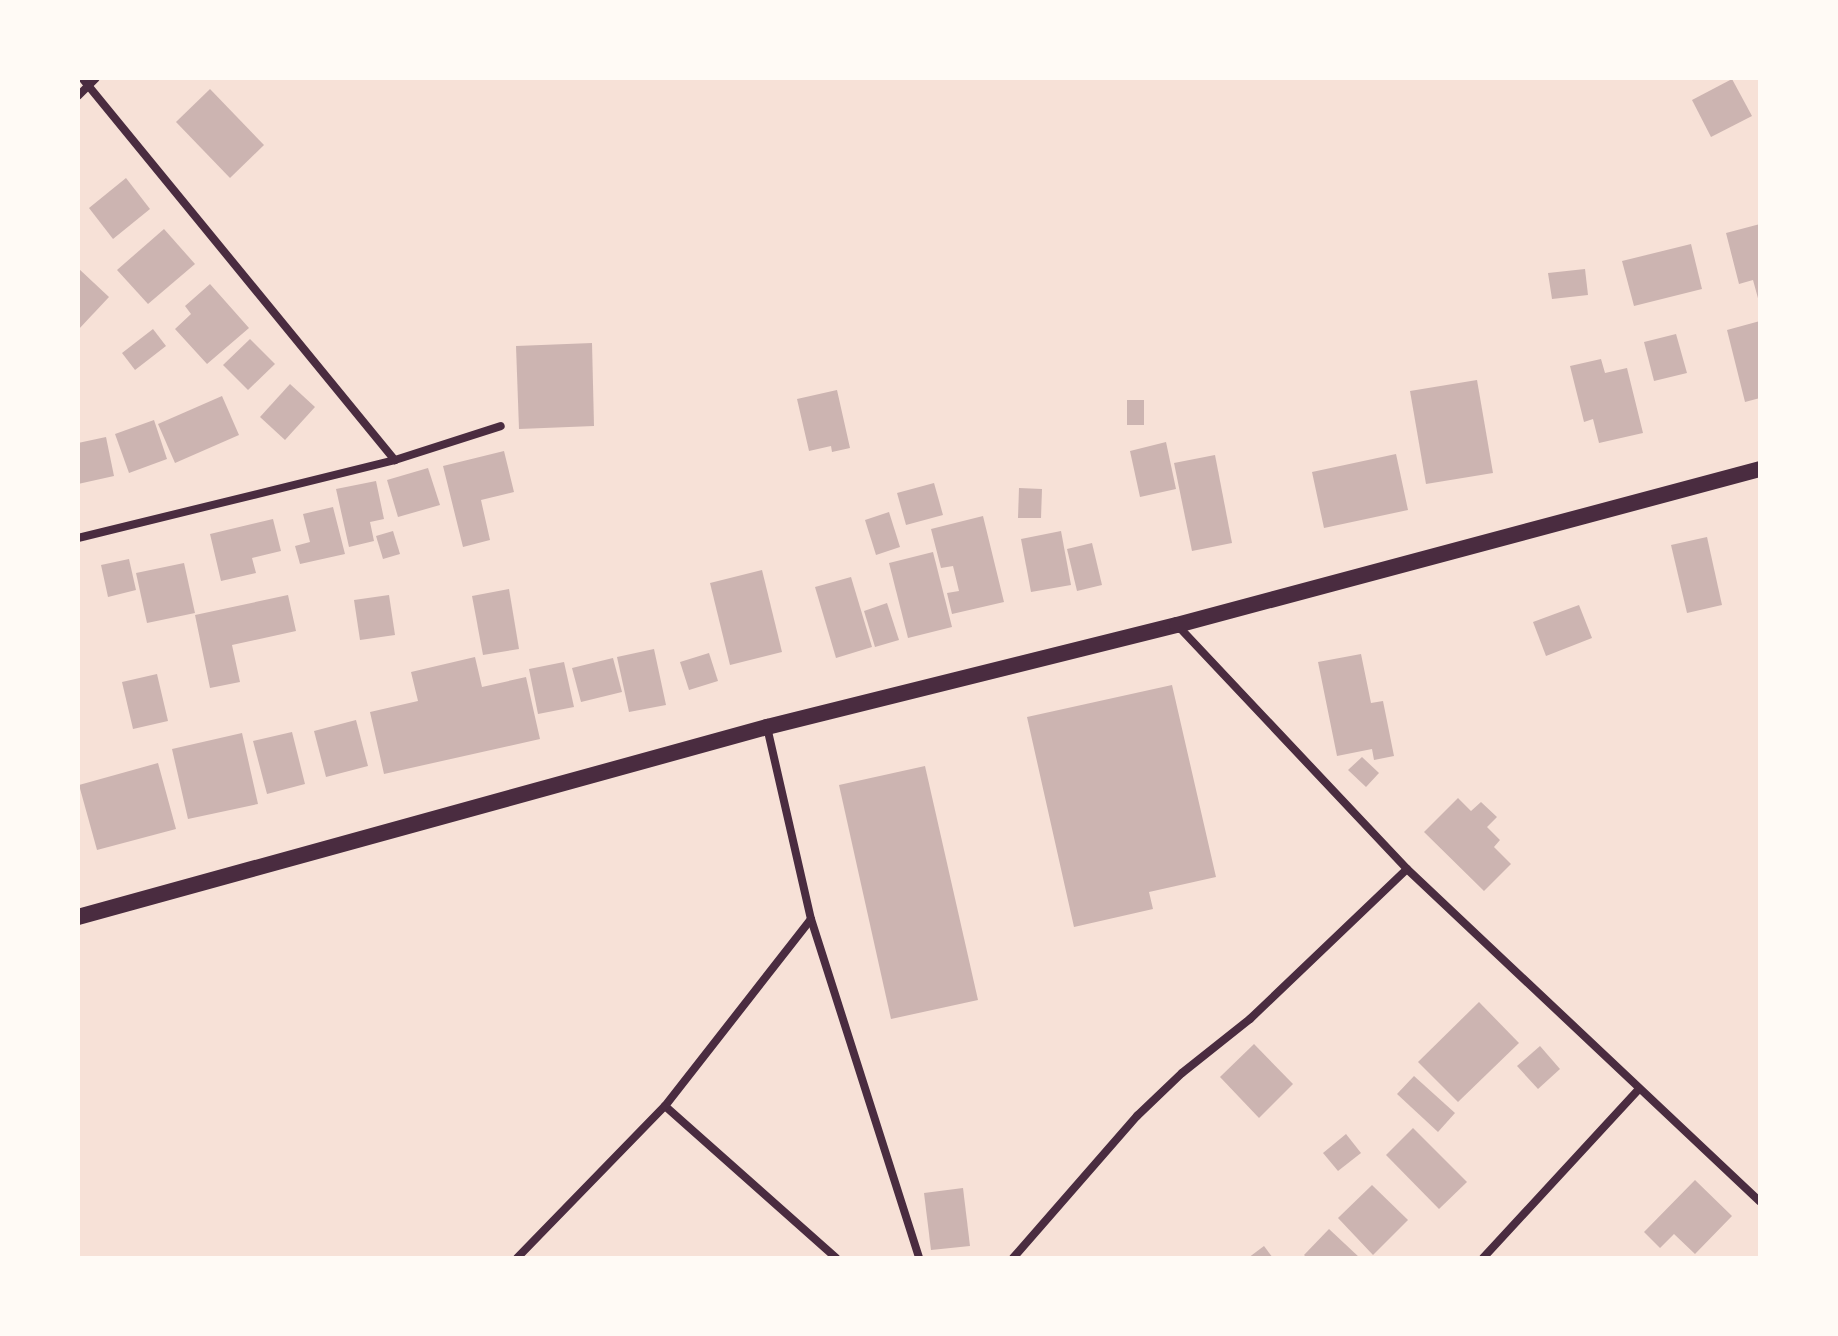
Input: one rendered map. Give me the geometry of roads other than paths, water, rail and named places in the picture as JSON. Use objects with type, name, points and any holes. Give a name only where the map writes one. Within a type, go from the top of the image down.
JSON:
[{"type":"main road","points":[[78,917],[767,727],[1177,625],[1760,469]]},
{"type":"street","points":[[78,96],[89,80],[395,460]]},
{"type":"street","points":[[78,538],[395,460],[501,426]]},
{"type":"street","points":[[1177,625],[1407,869],[1760,1202]]},
{"type":"street","points":[[767,727],[811,919],[919,1258]]},
{"type":"street","points":[[1013,1258],[1137,1116],[1182,1073],[1250,1019],[1407,869]]},
{"type":"street","points":[[517,1258],[665,1106],[811,919]]},
{"type":"street","points":[[1483,1258],[1638,1090]]},
{"type":"street","points":[[665,1106],[836,1258]]}]
